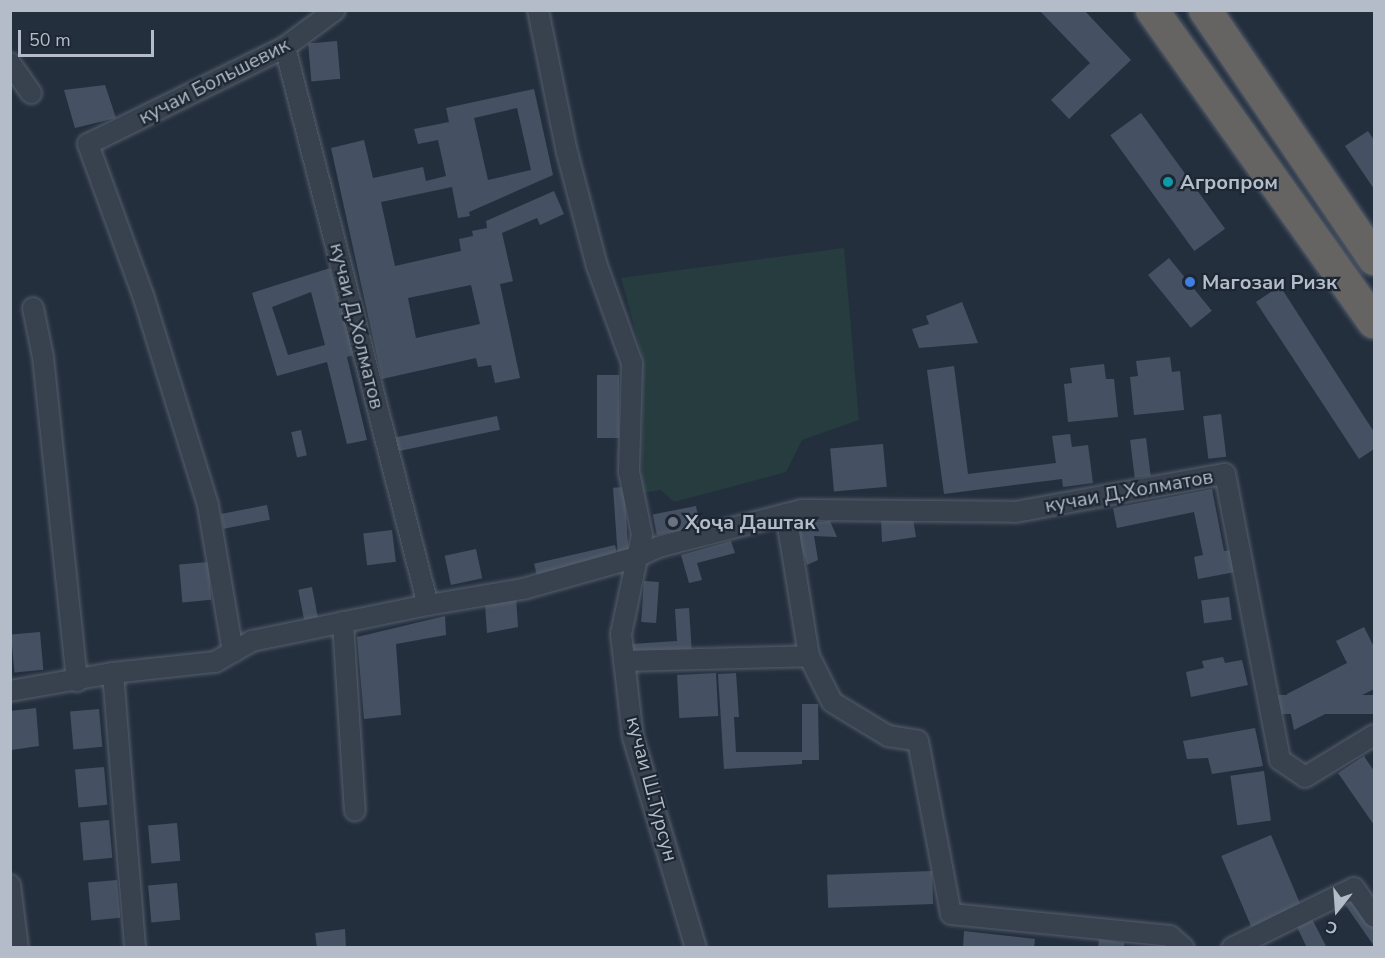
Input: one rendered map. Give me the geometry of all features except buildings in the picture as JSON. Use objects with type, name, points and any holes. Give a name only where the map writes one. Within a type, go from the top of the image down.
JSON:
[{"type":"highway","points":[[1152,10],[1373,316]]},
{"type":"highway","points":[[1205,10],[1374,260]]},
{"type":"street","name":"кучаи Большевик","points":[[233,652],[208,504],[144,298],[88,144],[285,46],[335,10]]},
{"type":"street","points":[[538,10],[567,152],[597,266],[632,363],[629,472],[642,535],[637,557]]},
{"type":"street","name":"кучаи Д,Холматов","points":[[285,46],[428,605]]},
{"type":"street","points":[[10,63],[31,93]]},
{"type":"street","points":[[33,308],[43,357],[77,681]]},
{"type":"street","name":"кучаи Д,Холматов","points":[[10,691],[113,673],[215,662],[252,641],[428,605],[523,589],[637,557],[658,547],[802,510],[1014,512],[1225,474],[1280,760],[1305,777],[1374,735]]},
{"type":"street","points":[[786,514],[809,656],[832,702],[888,736],[918,741],[951,914],[1170,936],[1184,948]]},
{"type":"street","name":"кучаи Ш.Турсун","points":[[637,557],[621,634],[633,737],[696,948]]},
{"type":"street","points":[[343,622],[355,811]]},
{"type":"street","points":[[624,661],[809,656]]},
{"type":"street","points":[[113,673],[135,948]]},
{"type":"street","points":[[10,885],[18,948]]},
{"type":"street","points":[[1232,948],[1354,888],[1374,917]]},
{"type":"green space","points":[[844,248],[859,420],[802,440],[786,472],[674,502],[661,490],[642,493],[643,359],[621,278]]},
{"type":"place","name":"Агропром","points":[[1168,182]]},
{"type":"place","name":"Магозаи Ризк","points":[[1190,282]]},
{"type":"place","name":"Ҳоҷа Даштак","points":[[673,522]]}]
